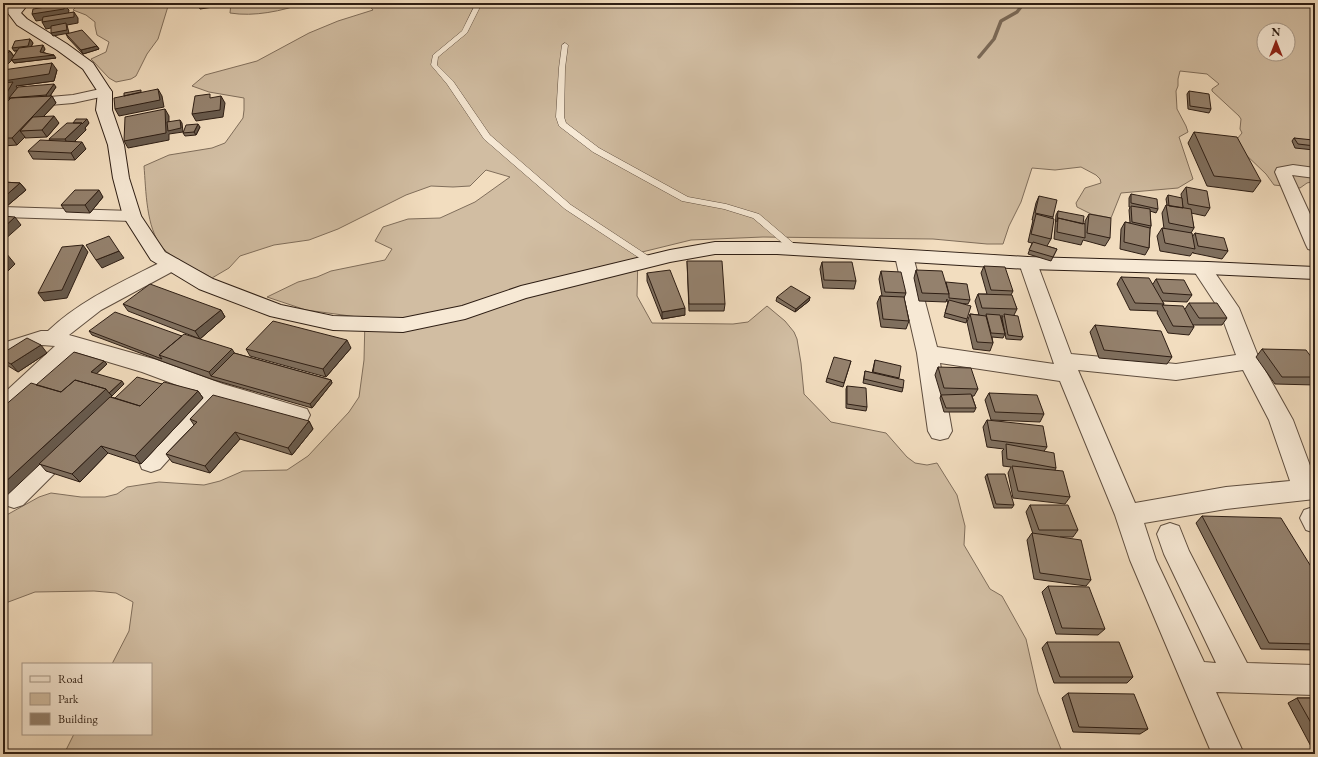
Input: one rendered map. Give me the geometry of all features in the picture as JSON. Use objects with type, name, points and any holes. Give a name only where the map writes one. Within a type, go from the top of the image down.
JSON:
[{"type":"street","points":[[13,14],[62,46],[88,66],[105,92],[104,110],[116,144],[121,178],[132,216],[158,256],[206,284],[277,311],[333,323],[403,325],[465,312],[521,293],[650,261],[715,248],[796,250],[1028,263],[1315,273]]},
{"type":"street","points":[[3,105],[73,99],[105,92]]},
{"type":"street","points":[[1315,173],[1293,170],[1283,172],[1315,245]]},
{"type":"street","points":[[3,212],[132,216]]},
{"type":"street","points":[[904,256],[928,353],[940,431]]},
{"type":"street","points":[[1028,263],[1066,368],[1128,515],[1143,560],[1228,754]]},
{"type":"street","points":[[3,408],[62,340],[69,322],[88,309],[172,264]]},
{"type":"street","points":[[1128,515],[1226,498],[1311,489],[1281,420],[1250,361],[1229,308],[1202,268]]},
{"type":"street","points":[[3,351],[41,338],[62,340],[149,366],[218,391],[299,415]]},
{"type":"street","points":[[928,353],[1066,368],[1176,372],[1250,361]]},
{"type":"street","points":[[132,382],[149,366]]},
{"type":"street","points":[[151,462],[218,391]]},
{"type":"street","points":[[14,497],[82,432]]},
{"type":"street","points":[[1170,534],[1177,554],[1239,678]]},
{"type":"street","points":[[1195,677],[1315,680]]},
{"type":"lane","points":[[479,3],[465,32],[435,56],[434,65],[450,84],[487,137],[568,207],[650,261]]},
{"type":"lane","points":[[565,45],[562,68],[560,117],[562,124],[596,150],[685,199],[726,207],[756,216],[796,250]]},
{"type":"green space","points":[[80,3],[169,3],[158,39],[147,54],[136,76],[131,79],[116,82],[109,78],[91,59],[106,52],[109,42],[97,35],[95,22],[86,15],[73,10]]},
{"type":"green space","points":[[231,3],[305,3],[277,11],[258,14],[239,14],[230,13]]},
{"type":"green space","points":[[367,3],[1315,3],[1315,181],[1307,183],[1300,188],[1274,185],[1266,174],[1243,152],[1237,139],[1242,133],[1240,129],[1241,119],[1212,91],[1212,89],[1219,84],[1207,74],[1180,71],[1176,91],[1177,109],[1188,132],[1179,137],[1193,179],[1178,188],[1121,193],[1111,218],[1091,214],[1077,207],[1076,203],[1085,188],[1101,183],[1100,179],[1096,175],[1081,167],[1055,170],[1032,168],[1021,202],[1009,226],[1003,244],[933,239],[763,237],[691,240],[638,253],[637,296],[652,323],[733,324],[748,322],[767,306],[785,321],[794,332],[797,339],[801,363],[804,394],[831,422],[886,433],[907,457],[915,463],[927,465],[937,463],[957,495],[965,526],[964,545],[990,589],[1002,596],[1026,639],[1038,692],[1063,754],[64,754],[74,735],[152,735],[152,663],[113,663],[129,631],[133,602],[116,593],[94,591],[35,592],[3,604],[3,517],[39,497],[51,493],[81,497],[105,497],[117,494],[127,487],[159,482],[204,485],[220,481],[243,471],[287,470],[308,456],[349,412],[359,397],[364,360],[365,318],[306,310],[267,297],[298,282],[317,277],[331,271],[385,260],[392,249],[375,241],[383,227],[408,219],[440,218],[475,202],[510,177],[486,170],[470,186],[431,186],[406,195],[338,229],[309,240],[274,245],[240,256],[229,268],[212,278],[172,256],[162,247],[153,230],[146,197],[144,166],[169,155],[212,148],[225,143],[243,118],[244,110],[244,98],[209,92],[192,86],[205,75],[257,61],[309,33],[338,21],[373,10]]},
{"type":"building","points":[[39,3],[67,3],[66,5],[35,8]]},
{"type":"building","points":[[65,4],[64,9],[32,14],[33,9]]},
{"type":"building","points":[[74,12],[74,17],[42,22],[43,17]]},
{"type":"building","points":[[66,23],[67,30],[51,33],[51,26]]},
{"type":"building","points":[[82,30],[97,46],[81,50],[66,34]]},
{"type":"building","points":[[30,39],[28,46],[12,48],[15,41]]},
{"type":"building","points":[[43,45],[40,52],[54,55],[11,60],[19,48]]},
{"type":"building","points":[[3,51],[10,51],[3,58]]},
{"type":"building","points":[[52,63],[49,74],[3,81],[3,70]]},
{"type":"building","points":[[13,82],[5,96],[3,96],[3,83]]},
{"type":"building","points":[[54,84],[46,95],[9,98],[18,87]]},
{"type":"building","points":[[158,89],[160,100],[115,109],[114,98]]},
{"type":"building","points":[[141,90],[141,92],[124,96],[124,93]]},
{"type":"building","points":[[1189,91],[1209,94],[1211,109],[1190,106]]},
{"type":"building","points":[[210,94],[210,98],[221,96],[220,110],[192,114],[195,96]]},
{"type":"building","points":[[52,96],[12,138],[3,138],[3,106],[11,98]]},
{"type":"building","points":[[165,109],[166,133],[124,141],[125,117]]},
{"type":"building","points":[[54,116],[42,130],[20,131],[33,117]]},
{"type":"building","points":[[76,119],[87,119],[82,124],[73,123]]},
{"type":"building","points":[[180,120],[181,128],[168,131],[167,122]]},
{"type":"building","points":[[67,123],[82,123],[65,139],[49,139]]},
{"type":"building","points":[[198,124],[194,132],[183,133],[186,125]]},
{"type":"building","points":[[1194,132],[1237,137],[1261,181],[1214,176]]},
{"type":"building","points":[[1294,138],[1313,140],[1315,146],[1298,144]]},
{"type":"building","points":[[40,140],[82,142],[71,153],[28,151]]},
{"type":"building","points":[[3,182],[20,183],[3,198]]},
{"type":"building","points":[[1186,187],[1207,191],[1210,208],[1188,204]]},
{"type":"building","points":[[75,190],[99,190],[85,205],[61,205]]},
{"type":"building","points":[[1131,194],[1157,199],[1158,209],[1131,203]]},
{"type":"building","points":[[1168,195],[1182,198],[1183,208],[1169,206]]},
{"type":"building","points":[[1039,196],[1057,200],[1053,217],[1035,213]]},
{"type":"building","points":[[1166,205],[1191,209],[1194,228],[1169,223]]},
{"type":"building","points":[[1131,206],[1150,209],[1151,226],[1132,222]]},
{"type":"building","points":[[1058,211],[1084,216],[1083,224],[1058,218],[1057,222]]},
{"type":"building","points":[[1036,214],[1054,219],[1051,239],[1031,234]]},
{"type":"building","points":[[1089,214],[1111,218],[1110,238],[1087,233]]},
{"type":"building","points":[[3,216],[15,217],[3,228]]},
{"type":"building","points":[[1058,218],[1085,224],[1085,238],[1057,232]]},
{"type":"building","points":[[1125,222],[1150,228],[1149,248],[1124,242]]},
{"type":"building","points":[[1162,228],[1192,233],[1195,249],[1165,243]]},
{"type":"building","points":[[1195,233],[1224,238],[1228,251],[1198,246]]},
{"type":"building","points":[[109,236],[119,251],[96,260],[86,245]]},
{"type":"building","points":[[1033,242],[1057,249],[1053,257],[1029,250]]},
{"type":"building","points":[[83,245],[62,290],[38,293],[62,247]]},
{"type":"building","points":[[687,261],[722,261],[725,304],[689,304]]},
{"type":"building","points":[[822,262],[852,262],[856,281],[824,280]]},
{"type":"building","points":[[984,266],[1005,267],[1013,291],[991,290]]},
{"type":"building","points":[[670,270],[685,308],[662,312],[647,273]]},
{"type":"building","points":[[916,270],[942,271],[949,294],[922,293]]},
{"type":"building","points":[[881,271],[901,272],[906,293],[885,292]]},
{"type":"building","points":[[1121,277],[1149,278],[1164,304],[1135,303]]},
{"type":"building","points":[[1156,279],[1184,280],[1192,295],[1163,293]]},
{"type":"building","points":[[946,282],[967,284],[970,300],[949,298]]},
{"type":"building","points":[[150,284],[221,310],[195,331],[123,304]]},
{"type":"building","points":[[791,286],[810,297],[796,309],[777,297]]},
{"type":"building","points":[[978,294],[1012,295],[1017,309],[982,308]]},
{"type":"building","points":[[880,296],[904,297],[909,321],[883,319]]},
{"type":"building","points":[[949,300],[971,306],[967,319],[945,313]]},
{"type":"building","points":[[1189,303],[1217,303],[1227,318],[1199,318]]},
{"type":"building","points":[[1162,305],[1183,306],[1194,327],[1173,326]]},
{"type":"building","points":[[115,312],[182,336],[159,355],[162,359],[89,331]]},
{"type":"building","points":[[970,314],[986,316],[993,343],[977,342]]},
{"type":"building","points":[[986,314],[1000,315],[1005,334],[991,333]]},
{"type":"building","points":[[1004,314],[1018,316],[1023,337],[1008,335]]},
{"type":"building","points":[[273,321],[347,340],[323,369],[246,349]]},
{"type":"building","points":[[1095,325],[1161,331],[1172,357],[1104,350]]},
{"type":"building","points":[[184,334],[232,349],[209,372],[159,355]]},
{"type":"building","points":[[27,338],[41,345],[11,364],[3,360],[3,353]]},
{"type":"building","points":[[1262,349],[1306,350],[1315,362],[1315,377],[1282,377]]},
{"type":"building","points":[[74,352],[104,361],[91,372],[122,381],[109,393],[106,389],[75,380],[61,392],[36,385]]},
{"type":"building","points":[[234,353],[331,380],[310,404],[211,376]]},
{"type":"building","points":[[834,357],[851,361],[844,383],[827,378]]},
{"type":"building","points":[[875,360],[901,366],[899,378],[873,372]]},
{"type":"building","points":[[938,367],[971,368],[978,389],[944,388]]},
{"type":"building","points":[[865,371],[904,380],[903,388],[864,379]]},
{"type":"building","points":[[137,377],[162,384],[140,406],[115,398]]},
{"type":"building","points":[[75,380],[106,389],[3,484],[3,407],[31,383],[61,392]]},
{"type":"building","points":[[164,382],[198,391],[135,456],[101,446],[72,474],[39,464],[110,397],[140,406]]},
{"type":"building","points":[[847,386],[866,388],[867,407],[847,404]]},
{"type":"building","points":[[989,393],[1037,395],[1044,414],[995,412]]},
{"type":"building","points":[[971,394],[976,408],[946,408],[941,395]]},
{"type":"building","points":[[213,395],[309,421],[288,448],[235,432],[205,466],[166,454],[197,422],[190,419]]},
{"type":"building","points":[[987,420],[1043,426],[1047,447],[991,440]]},
{"type":"building","points":[[1006,444],[1054,453],[1056,468],[1007,459]]},
{"type":"building","points":[[1012,466],[1063,471],[1070,497],[1018,491]]},
{"type":"building","points":[[987,474],[1005,474],[1014,505],[996,504]]},
{"type":"building","points":[[1030,505],[1068,505],[1078,530],[1039,530]]},
{"type":"building","points":[[1202,516],[1281,518],[1315,573],[1315,644],[1269,643]]},
{"type":"building","points":[[1032,533],[1081,540],[1091,580],[1040,573]]},
{"type":"building","points":[[1048,586],[1089,587],[1105,629],[1062,628]]},
{"type":"building","points":[[1047,642],[1119,642],[1133,677],[1060,677]]},
{"type":"building","points":[[1068,693],[1134,694],[1148,729],[1079,727]]},
{"type":"building","points":[[1297,698],[1315,698],[1315,730]]},
{"type":"waterway","points":[[979,57],[994,39],[1001,21],[1017,12],[1024,3]]}]
